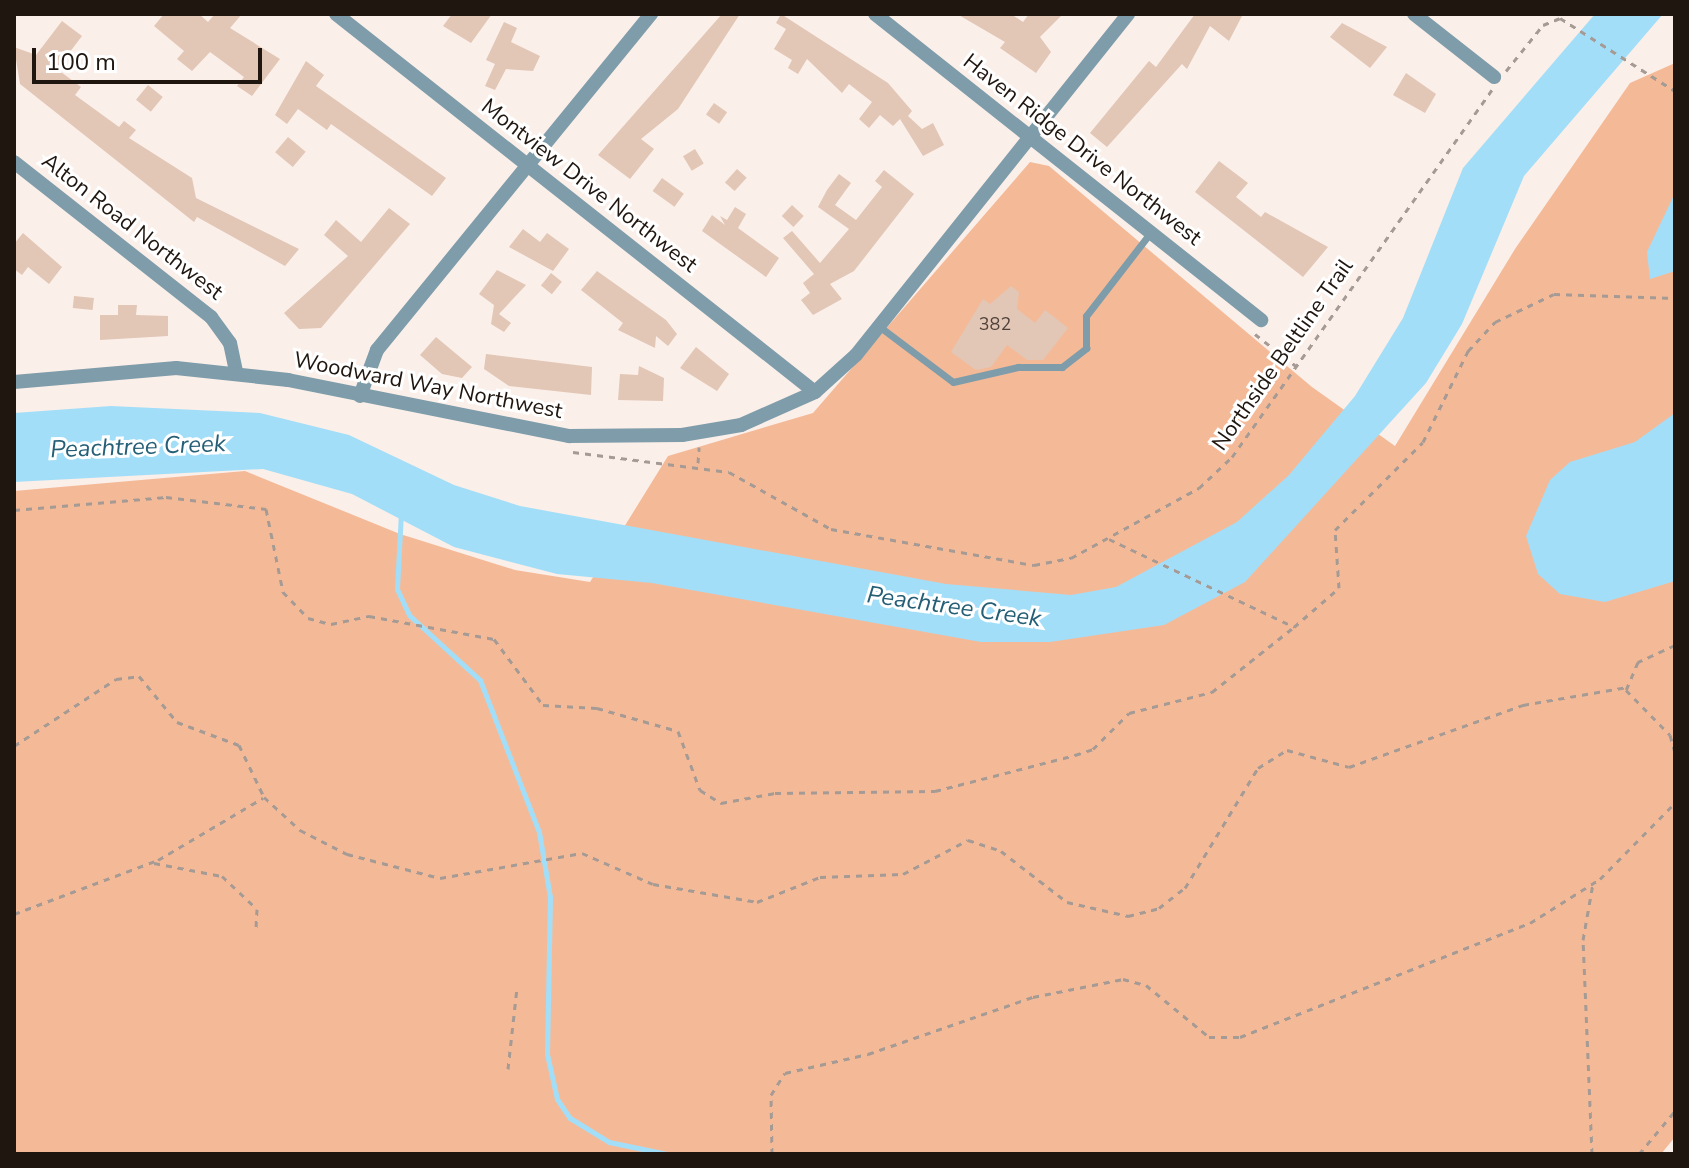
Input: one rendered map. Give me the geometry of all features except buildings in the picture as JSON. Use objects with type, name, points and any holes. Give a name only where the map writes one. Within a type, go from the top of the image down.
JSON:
[{"type":"street","name":"Montview Drive Northwest","points":[[336,14],[815,392]]},
{"type":"street","points":[[360,396],[377,350],[651,14]]},
{"type":"street","name":"Haven Ridge Drive Northwest","points":[[875,14],[1261,320]]},
{"type":"street","name":"Woodward Way Northwest","points":[[14,382],[119,369],[236,372],[523,430],[621,438],[741,425],[815,392],[878,326],[1128,14]]},
{"type":"street","points":[[1414,14],[1494,77]]},
{"type":"street","name":"Alton Road Northwest","points":[[14,162],[211,317],[230,343],[236,372]]},
{"type":"lane","points":[[878,326],[953,382],[1018,367],[1062,367],[1086,348],[1086,316],[1151,232]]},
{"type":"path","name":"Northside Beltline Trail","points":[[558,449],[698,463],[746,480],[831,529],[1034,565],[1109,539],[1216,474],[1498,80],[1543,25],[1567,19],[1675,91]]},
{"type":"path","points":[[14,510],[166,497],[266,509],[277,573],[294,607],[321,623],[378,619],[453,637],[494,639],[543,705],[597,708],[678,731],[700,790],[721,803],[775,793],[935,791],[1093,749],[1129,713],[1212,692],[1294,627],[1339,588],[1331,548],[1335,530],[1423,442],[1468,351],[1495,322],[1554,294],[1675,298]]},
{"type":"path","points":[[1261,320],[1251,331],[1296,366]]},
{"type":"path","points":[[1109,539],[1251,612],[1294,627]]},
{"type":"path","points":[[1627,687],[1638,662],[1675,645]]},
{"type":"path","points":[[14,746],[116,679],[139,676],[177,722],[239,745],[264,797],[300,830],[347,854],[440,878],[572,854],[681,891],[757,902],[820,877],[903,874],[968,840],[1001,851],[1067,902],[1141,915],[1185,888],[1258,768],[1287,750],[1349,767],[1523,705],[1627,687]]},
{"type":"path","points":[[1627,687],[1670,735],[1675,752]]},
{"type":"path","points":[[14,914],[150,863],[264,797]]},
{"type":"path","points":[[772,1154],[774,1087],[798,1068],[868,1054],[1033,997],[1123,979],[1146,985],[1209,1037],[1240,1037],[1506,936],[1593,883],[1675,803]]},
{"type":"path","points":[[150,863],[222,876],[257,909],[256,930]]},
{"type":"path","points":[[1592,1154],[1583,940],[1593,883]]},
{"type":"path","points":[[508,1069],[517,987]]},
{"type":"path","points":[[1639,1154],[1675,1111]]},
{"type":"shaded area","points":[[1675,63],[1675,1137],[1661,1154],[14,1154],[14,491],[245,471],[400,534],[515,570],[590,582],[668,456],[813,413],[1030,162],[1049,166],[1312,387],[1395,446],[1515,249],[1630,83]]},
{"type":"water","name":"Peachtree Creek","points":[[1595,14],[1663,14],[1524,176],[1462,324],[1426,383],[1245,582],[1164,625],[1050,642],[981,642],[652,583],[557,574],[454,547],[352,494],[263,469],[14,482],[14,413],[111,406],[260,413],[349,435],[454,485],[520,506],[946,584],[1071,595],[1116,587],[1237,522],[1289,475],[1355,396],[1403,318],[1463,168]]},
{"type":"water","points":[[1675,193],[1675,271],[1650,279],[1647,252]]},
{"type":"water","points":[[1675,413],[1675,581],[1605,602],[1560,594],[1538,574],[1526,536],[1550,480],[1570,462],[1635,442]]},
{"type":"waterway","points":[[401,512],[397,589],[409,615],[480,680],[539,832],[550,897],[547,1054],[557,1099],[570,1118],[609,1142],[667,1154]]}]
